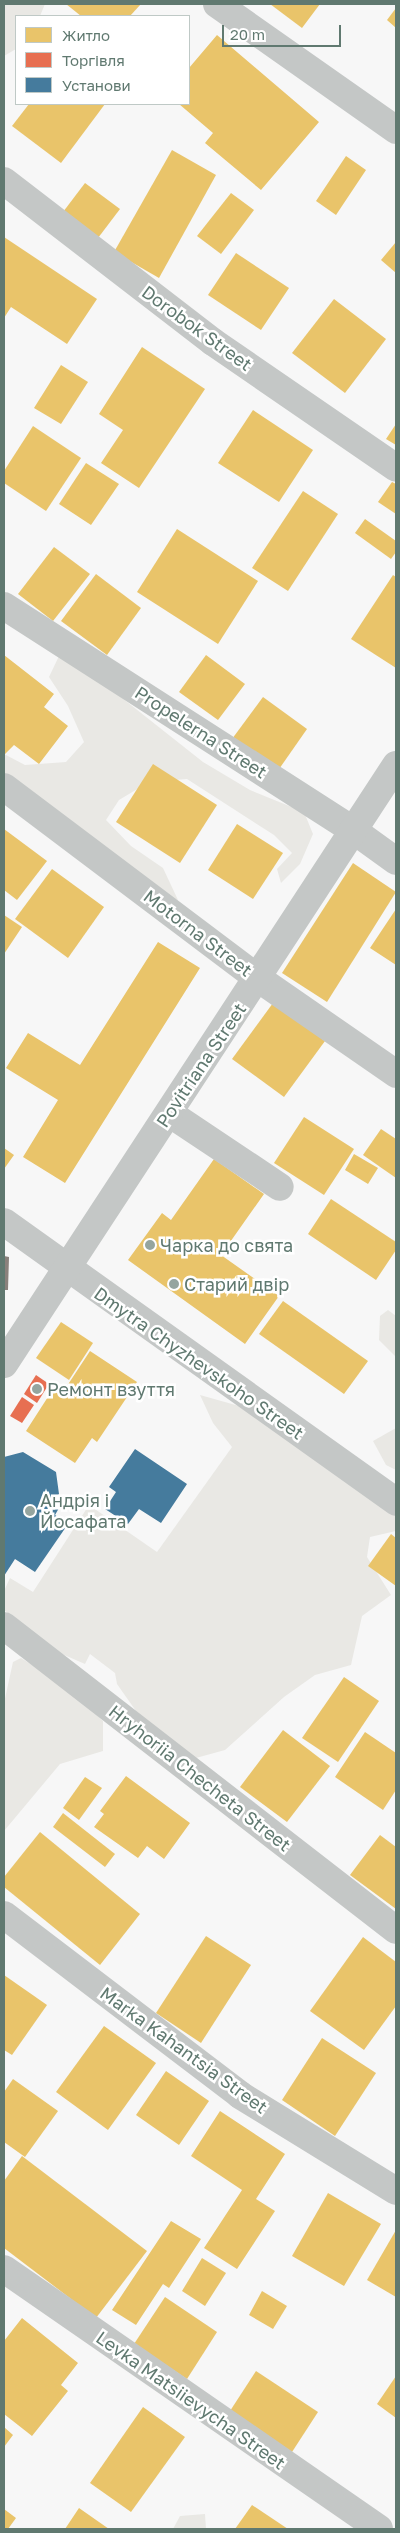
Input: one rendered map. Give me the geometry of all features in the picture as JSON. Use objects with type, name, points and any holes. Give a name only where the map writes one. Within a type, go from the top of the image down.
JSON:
[{"type":"street","points":[[217,4],[396,130]]},
{"type":"street","name":"Dorobok Street","points":[[4,181],[213,342],[396,468]]},
{"type":"street","name":"Propelerna Street","points":[[4,606],[353,830],[396,861]]},
{"type":"street","name":"Povitriana Street","points":[[4,1364],[259,979],[396,764]]},
{"type":"street","name":"Motorna Street","points":[[4,787],[259,979],[396,1074]]},
{"type":"street","points":[[169,1113],[280,1187]]},
{"type":"street","name":"Dmytra Chyzhevskoho Street","points":[[4,1222],[66,1269],[396,1502]]},
{"type":"street","name":"Hryhoriia Checheta Street","points":[[4,1626],[396,1930]]},
{"type":"street","name":"Marka Kahantsia Street","points":[[4,1915],[240,2095],[396,2191]]},
{"type":"street","name":"Levka Matsiievycha Street","points":[[4,2269],[379,2529]]},
{"type":"shaded area","points":[[4,4],[45,4],[40,15],[15,15],[15,50],[4,56]]},
{"type":"shaded area","points":[[59,656],[93,675],[203,762],[250,790],[304,812],[313,834],[300,864],[281,883],[277,869],[292,853],[274,835],[187,779],[149,782],[119,800],[106,820],[131,846],[163,868],[178,900],[164,895],[4,784],[4,754],[25,765],[66,762],[84,742],[68,706],[49,677]]},
{"type":"shaded area","points":[[388,1310],[396,1316],[396,1357],[379,1340],[380,1316]]},
{"type":"shaded area","points":[[200,1395],[264,1413],[396,1504],[396,1531],[370,1537],[367,1557],[391,1595],[362,1616],[351,1665],[315,1675],[284,1697],[225,1750],[185,1761],[143,1721],[117,1684],[115,1673],[90,1654],[85,1664],[55,1651],[4,1610],[4,1591],[10,1578],[33,1592],[89,1505],[157,1552],[232,1447],[213,1423]]},
{"type":"shaded area","points":[[396,1428],[396,1470],[386,1465],[373,1441]]},
{"type":"shaded area","points":[[21,1658],[66,1686],[103,1721],[103,1751],[60,1764],[4,1831],[4,1703],[13,1662]]},
{"type":"shaded area","points":[[205,2514],[206,2529],[173,2529],[180,2516]]},
{"type":"building: Житло","points":[[66,4],[141,4],[131,15],[80,15]]},
{"type":"building: Житло","points":[[270,4],[320,4],[302,28]]},
{"type":"building: Житло","points":[[396,8],[396,28],[387,20]]},
{"type":"building: Житло","points":[[217,35],[319,122],[261,190],[205,143],[213,133],[180,105],[190,105],[190,67]]},
{"type":"building: Житло","points":[[28,105],[104,105],[61,163],[12,126]]},
{"type":"building: Житло","points":[[172,150],[216,175],[159,278],[114,252]]},
{"type":"building: Житло","points":[[346,156],[366,170],[336,215],[316,201]]},
{"type":"building: Житло","points":[[85,183],[120,209],[98,238],[63,212]]},
{"type":"building: Житло","points":[[231,193],[254,210],[221,254],[197,236]]},
{"type":"building: Житло","points":[[4,237],[97,299],[67,344],[11,307],[4,318]]},
{"type":"building: Житло","points":[[396,242],[396,273],[381,260]]},
{"type":"building: Житло","points":[[236,253],[289,288],[261,330],[208,295]]},
{"type":"building: Житло","points":[[334,299],[386,339],[345,393],[292,353]]},
{"type":"building: Житло","points":[[142,347],[205,389],[139,488],[101,463],[123,430],[99,414]]},
{"type":"building: Житло","points":[[61,365],[88,382],[61,424],[34,408]]},
{"type":"building: Житло","points":[[253,410],[313,450],[279,502],[218,463]]},
{"type":"building: Житло","points":[[396,424],[396,445],[386,439]]},
{"type":"building: Житло","points":[[33,426],[81,458],[46,511],[4,483],[4,471]]},
{"type":"building: Житло","points":[[86,463],[119,484],[91,525],[59,504]]},
{"type":"building: Житло","points":[[392,482],[396,484],[396,514],[378,502]]},
{"type":"building: Житло","points":[[303,491],[338,514],[288,591],[252,568]]},
{"type":"building: Житло","points":[[365,519],[396,541],[396,552],[391,559],[355,533]]},
{"type":"building: Житло","points":[[177,529],[258,581],[218,644],[137,592]]},
{"type":"building: Житло","points":[[54,547],[90,574],[53,621],[18,594]]},
{"type":"building: Житло","points":[[96,574],[141,608],[107,655],[61,621]]},
{"type":"building: Житло","points":[[393,575],[396,577],[396,668],[351,639]]},
{"type":"building: Житло","points":[[4,655],[54,694],[44,707],[68,726],[39,764],[14,745],[4,755]]},
{"type":"building: Житло","points":[[206,655],[245,684],[218,720],[179,692]]},
{"type":"building: Житло","points":[[263,697],[307,729],[277,772],[232,739]]},
{"type":"building: Житло","points":[[153,764],[217,805],[180,863],[116,822]]},
{"type":"building: Житло","points":[[237,824],[283,853],[253,899],[208,870]]},
{"type":"building: Житло","points":[[4,829],[47,861],[17,900],[4,890]]},
{"type":"building: Житло","points":[[353,863],[396,892],[327,1002],[282,973]]},
{"type":"building: Житло","points":[[52,869],[104,907],[68,958],[15,919]]},
{"type":"building: Житло","points":[[396,909],[396,965],[370,948]]},
{"type":"building: Житло","points":[[4,915],[22,927],[4,954]]},
{"type":"building: Житло","points":[[158,942],[200,968],[65,1183],[23,1157],[58,1100],[6,1068],[28,1033],[80,1065]]},
{"type":"building: Житло","points":[[273,1003],[325,1041],[284,1097],[232,1059]]},
{"type":"building: Житло","points":[[304,1117],[354,1149],[324,1195],[274,1163]]},
{"type":"building: Житло","points":[[381,1129],[396,1139],[396,1178],[363,1155]]},
{"type":"building: Житло","points":[[4,1148],[14,1155],[4,1169]]},
{"type":"building: Житло","points":[[354,1154],[378,1168],[368,1184],[345,1170]]},
{"type":"building: Житло","points":[[214,1159],[264,1194],[221,1255],[279,1296],[245,1344],[128,1260],[162,1213],[171,1220]]},
{"type":"building: Житло","points":[[331,1199],[396,1242],[396,1250],[376,1280],[308,1234]]},
{"type":"building: Житло","points":[[283,1301],[368,1361],[344,1394],[259,1334]]},
{"type":"building: Житло","points":[[61,1322],[93,1343],[69,1380],[36,1358]]},
{"type":"building: Житло","points":[[90,1351],[137,1382],[97,1442],[92,1438],[75,1463],[26,1431],[55,1386],[63,1392]]},
{"type":"building: Житло","points":[[391,1534],[396,1538],[396,1586],[368,1566]]},
{"type":"building: Житло","points":[[344,1677],[379,1701],[338,1762],[302,1738]]},
{"type":"building: Житло","points":[[283,1730],[330,1766],[287,1822],[240,1787]]},
{"type":"building: Житло","points":[[365,1732],[396,1753],[396,1790],[383,1810],[335,1777]]},
{"type":"building: Житло","points":[[126,1776],[190,1823],[164,1859],[147,1846],[138,1858],[94,1827],[104,1814],[100,1811]]},
{"type":"building: Житло","points":[[85,1777],[102,1788],[79,1820],[63,1808]]},
{"type":"building: Житло","points":[[63,1813],[115,1854],[105,1867],[53,1827]]},
{"type":"building: Житло","points":[[40,1832],[140,1914],[100,1965],[4,1887],[4,1877]]},
{"type":"building: Житло","points":[[380,1835],[396,1847],[396,1909],[350,1875]]},
{"type":"building: Житло","points":[[206,1936],[251,1965],[201,2043],[156,2013]]},
{"type":"building: Житло","points":[[363,1937],[396,1962],[396,2006],[364,2050],[310,2011]]},
{"type":"building: Житло","points":[[4,1975],[47,2005],[12,2055],[4,2050]]},
{"type":"building: Житло","points":[[104,2026],[156,2063],[108,2130],[56,2092]]},
{"type":"building: Житло","points":[[322,2038],[376,2073],[335,2136],[282,2100]]},
{"type":"building: Житло","points":[[166,2071],[209,2101],[179,2145],[136,2115]]},
{"type":"building: Житло","points":[[13,2079],[58,2111],[25,2157],[4,2142],[4,2092]]},
{"type":"building: Житло","points":[[220,2111],[285,2154],[256,2199],[275,2211],[237,2269],[204,2248],[242,2190],[191,2156]]},
{"type":"building: Житло","points":[[22,2156],[147,2251],[96,2318],[4,2248],[4,2181]]},
{"type":"building: Житло","points":[[328,2193],[381,2224],[344,2286],[292,2256]]},
{"type":"building: Житло","points":[[171,2221],[201,2239],[169,2288],[163,2284],[136,2325],[112,2310]]},
{"type":"building: Житло","points":[[396,2230],[396,2297],[367,2280]]},
{"type":"building: Житло","points":[[202,2258],[226,2273],[205,2306],[182,2291]]},
{"type":"building: Житло","points":[[262,2291],[287,2306],[273,2329],[249,2315]]},
{"type":"building: Житло","points":[[165,2297],[217,2332],[187,2379],[134,2344]]},
{"type":"building: Житло","points":[[22,2318],[78,2363],[61,2385],[68,2391],[32,2436],[4,2414],[4,2341]]},
{"type":"building: Житло","points":[[256,2371],[318,2412],[292,2452],[230,2411]]},
{"type":"building: Житло","points":[[396,2376],[396,2418],[377,2404]]},
{"type":"building: Житло","points":[[143,2407],[185,2437],[131,2512],[90,2483]]},
{"type":"building: Житло","points":[[4,2427],[13,2435],[4,2447]]},
{"type":"building: Житло","points":[[252,2505],[288,2529],[235,2529]]},
{"type":"building: Житло","points":[[79,2508],[109,2529],[65,2529]]},
{"type":"building: Житло","points":[[4,2509],[16,2518],[8,2529],[4,2529]]},
{"type":"building: Торгівля","name":"Ремонт взуття","points":[[36,1375],[49,1384],[37,1403],[24,1394]]},
{"type":"building: Торгівля","points":[[22,1397],[34,1405],[22,1423],[10,1416]]},
{"type":"building: Установи","points":[[135,1449],[187,1484],[161,1523],[139,1509],[128,1524],[105,1509],[116,1492],[109,1487]]},
{"type":"building: Установи","name":"Андрія і Йосафата","points":[[23,1452],[56,1472],[59,1494],[52,1503],[59,1508],[55,1515],[68,1524],[35,1572],[15,1559],[4,1576],[4,1457]]},
{"type":"building: Промзона","points":[[4,1256],[9,1257],[8,1290],[4,1290]]},
{"type":"place","name":"Чарка до свята","points":[[150,1245]]},
{"type":"place","name":"Старий двір","points":[[174,1284]]},
{"type":"place","name":"Ремонт взуття","points":[[37,1389]]},
{"type":"place","name":"Андрія і Йосафата","points":[[30,1511]]}]
